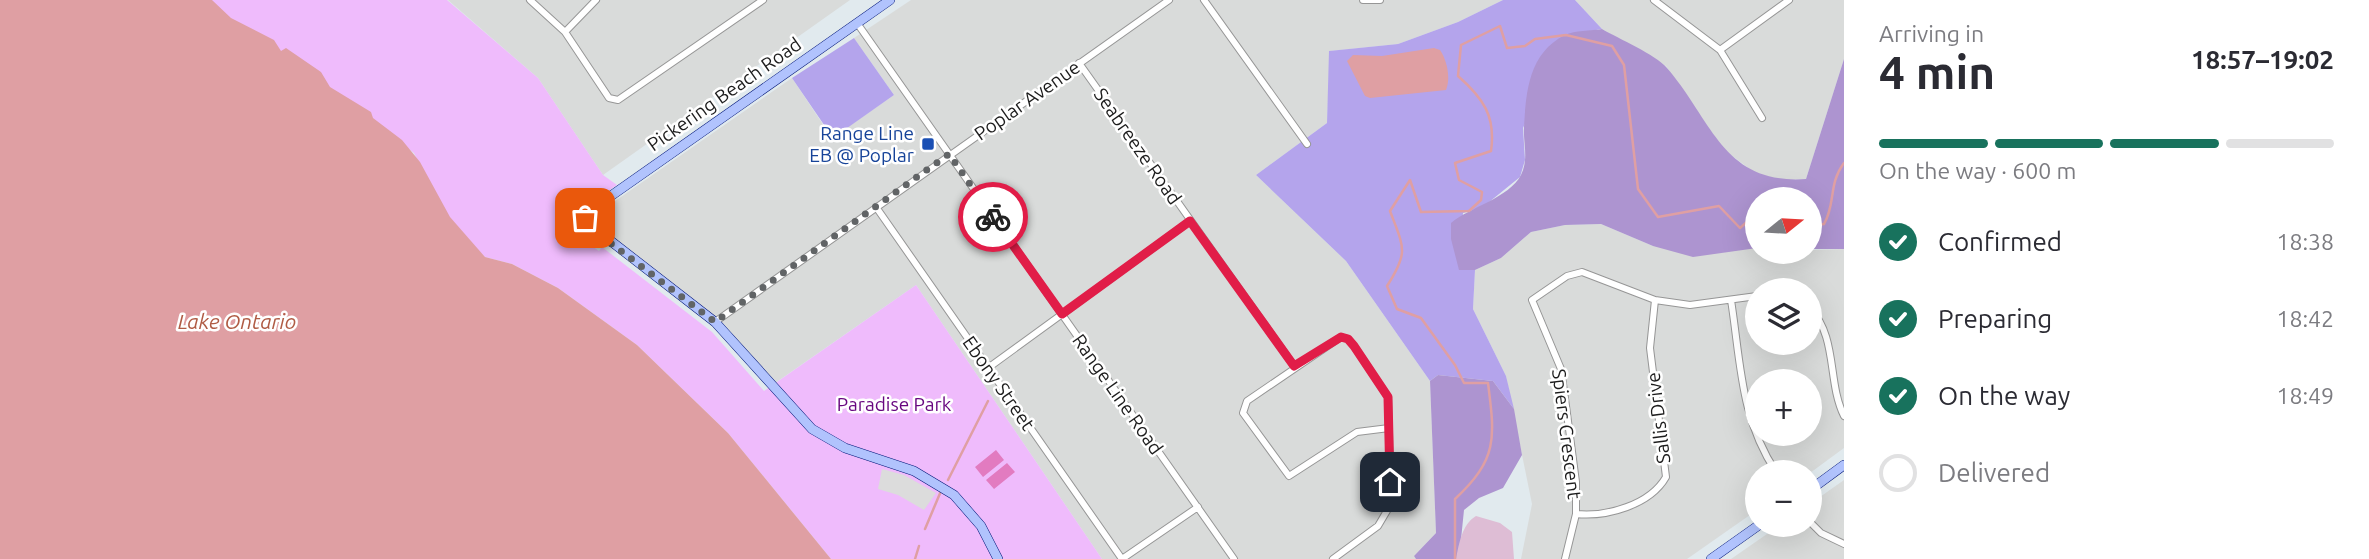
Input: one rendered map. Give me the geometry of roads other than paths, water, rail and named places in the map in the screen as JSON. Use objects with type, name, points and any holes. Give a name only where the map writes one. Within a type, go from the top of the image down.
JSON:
[{"type":"street","points":[[530,0],[565,32],[609,98],[618,100],[763,0]]},
{"type":"street","points":[[565,32],[596,0]]},
{"type":"street","name":"Pickering Beach Road","points":[[715,322],[585,221],[592,208],[890,0]]},
{"type":"street","name":"Poplar Avenue","points":[[715,322],[1169,0]]},
{"type":"street","points":[[1204,0],[1307,144]]},
{"type":"street","points":[[1363,0],[1380,0]]},
{"type":"street","points":[[1654,0],[1720,50],[1762,118]]},
{"type":"street","points":[[1720,50],[1789,0]]},
{"type":"street","name":"Range Line Road","points":[[857,23],[1234,559]]},
{"type":"street","name":"Seabreeze Road","points":[[1079,63],[1294,366]]},
{"type":"street","name":"Ebony Street","points":[[876,206],[1122,559]]},
{"type":"street","points":[[988,368],[1190,221]]},
{"type":"street","name":"Spiers Crescent","points":[[1565,559],[1576,514],[1576,482],[1561,369],[1532,300],[1567,276],[1582,272],[1656,300],[1690,305],[1745,298]]},
{"type":"street","name":"Sallis Drive","points":[[1576,514],[1596,516],[1624,509],[1661,484],[1665,477],[1650,348],[1656,300]]},
{"type":"street","points":[[1731,300],[1747,412],[1759,446],[1768,460]]},
{"type":"street","points":[[715,322],[817,434],[845,448],[914,471],[954,495],[981,526],[998,559]]},
{"type":"street","points":[[1822,325],[1826,331],[1836,400],[1844,416]]},
{"type":"street","points":[[1333,559],[1341,556],[1378,526],[1391,504],[1389,428],[1388,397],[1348,339],[1332,341],[1247,401],[1243,412],[1289,476],[1357,432],[1389,428]]},
{"type":"street","points":[[1822,481],[1844,464]]},
{"type":"street","points":[[1122,559],[1198,508]]},
{"type":"street","points":[[1822,533],[1844,544]]},
{"type":"street","points":[[1711,559],[1745,535]]},
{"type":"water","name":"Lake Ontario","points":[[0,0],[212,0],[231,18],[274,40],[281,51],[286,48],[321,72],[330,87],[371,112],[373,118],[402,140],[420,162],[450,217],[485,257],[512,264],[558,288],[637,345],[728,433],[831,559],[0,559]]},
{"type":"water","points":[[1434,48],[1440,50],[1446,64],[1446,90],[1370,98],[1365,96],[1347,61],[1353,55],[1382,56]]},
{"type":"waterway","points":[[1455,559],[1455,499],[1479,472],[1490,447],[1492,419],[1488,383],[1464,383],[1455,365],[1421,318],[1397,309],[1387,286],[1399,265],[1402,250],[1390,211],[1410,180],[1421,212],[1469,211],[1481,200],[1482,192],[1459,180],[1455,163],[1491,151],[1492,139],[1486,109],[1458,76],[1461,45],[1500,26],[1507,48],[1525,46],[1535,39],[1566,35],[1612,46],[1624,65],[1638,189],[1658,217],[1719,206],[1740,228],[1745,224]]},
{"type":"waterway","points":[[1822,224],[1828,216],[1836,179],[1844,163]]},
{"type":"waterway","points":[[948,480],[988,401]]},
{"type":"waterway","points":[[925,529],[941,491]]},
{"type":"waterway","points":[[915,559],[919,546]]},
{"type":"place","name":"Range Line EB @ Poplar","points":[[928,144]]},
{"type":"park label","name":"Paradise Park","points":[[894,404]]}]
